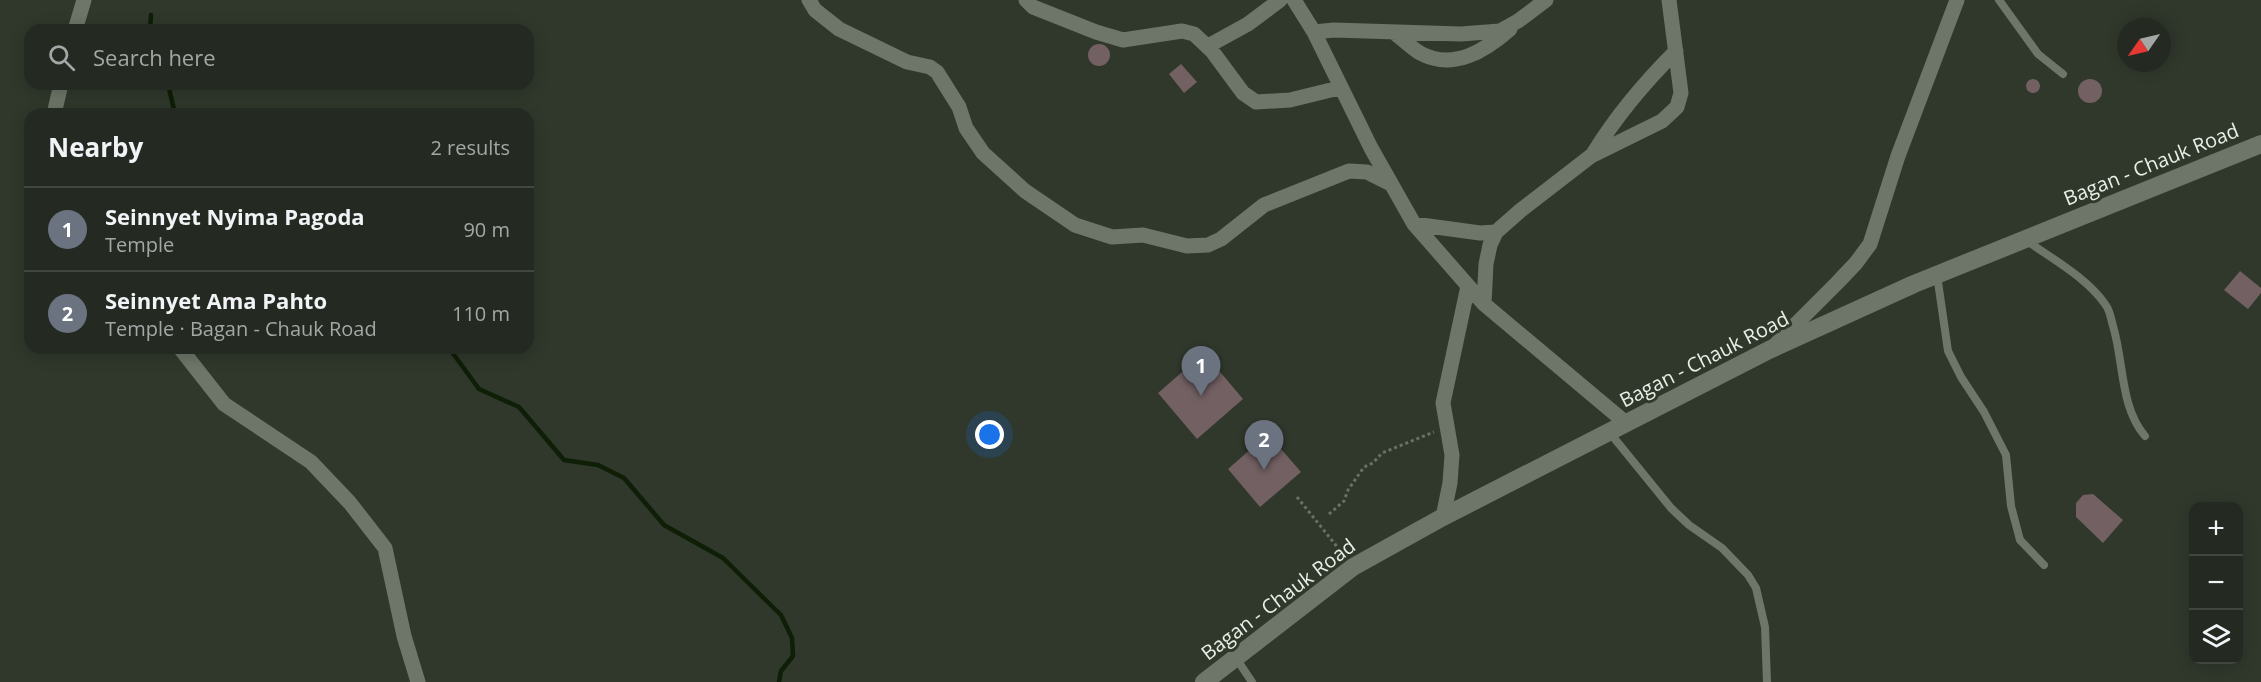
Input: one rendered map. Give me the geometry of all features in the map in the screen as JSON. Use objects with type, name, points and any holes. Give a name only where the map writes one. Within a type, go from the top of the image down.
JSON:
[{"type":"main road","name":"Bagan - Chauk Road","points":[[1204,682],[1353,567],[1443,517],[1769,350],[1937,275],[2261,144]]},
{"type":"street","points":[[77,24],[84,0]]},
{"type":"street","points":[[809,0],[815,10],[839,29],[907,62],[930,67],[937,72],[959,107],[966,128],[983,153],[1025,191],[1075,225],[1112,237],[1143,235],[1187,246],[1208,245],[1221,239],[1264,205],[1349,171],[1367,172],[1391,184]]},
{"type":"street","points":[[1026,0],[1033,7],[1123,40],[1182,31],[1194,34],[1208,46],[1243,93],[1256,102],[1290,100],[1340,88]]},
{"type":"street","points":[[1208,46],[1248,24],[1280,0]]},
{"type":"street","points":[[1294,0],[1314,32],[1340,88],[1414,224],[1484,304],[1626,423]]},
{"type":"street","points":[[1394,32],[1420,53],[1447,60],[1470,56],[1490,47],[1546,0]]},
{"type":"street","points":[[1484,304],[1486,264],[1490,244],[1496,232],[1591,156],[1662,121],[1677,107],[1681,93],[1669,0]]},
{"type":"street","points":[[1769,350],[1822,300],[1870,244],[1898,156],[1957,0]]},
{"type":"street","points":[[1314,32],[1334,30],[1461,34],[1500,31],[1521,19]]},
{"type":"street","points":[[1591,156],[1624,107],[1676,51]]},
{"type":"street","points":[[55,108],[60,90]]},
{"type":"street","points":[[1414,224],[1480,233],[1496,232]]},
{"type":"street","points":[[1443,517],[1450,483],[1452,455],[1443,403],[1468,286]]},
{"type":"street","points":[[185,354],[224,404],[311,462],[350,503],[386,548],[404,636],[418,682]]},
{"type":"lane","points":[[1999,0],[2038,54],[2063,74]]},
{"type":"lane","points":[[2024,239],[2087,285],[2107,306],[2120,347],[2127,402],[2135,425],[2145,436]]},
{"type":"lane","points":[[1937,275],[1948,351],[2006,454],[2011,506],[2020,540],[2044,565]]},
{"type":"lane","points":[[1609,432],[1671,508],[1689,525],[1722,548],[1756,588],[1765,627],[1764,681]]},
{"type":"lane","points":[[1235,657],[1250,681]]},
{"type":"path","points":[[1329,514],[1344,501],[1347,490],[1364,467],[1373,463],[1382,453],[1446,427]]},
{"type":"path","points":[[1297,497],[1353,567]]},
{"type":"building","points":[[1099,44],[1107,47],[1110,55],[1107,63],[1099,66],[1091,63],[1088,55],[1091,47]]},
{"type":"building","points":[[1181,64],[1197,82],[1184,93],[1169,74]]},
{"type":"building","points":[[2030,79],[2036,79],[2040,86],[2036,93],[2030,93],[2026,89],[2026,83]]},
{"type":"building","points":[[2090,79],[2099,82],[2102,91],[2099,100],[2090,103],[2081,100],[2078,91],[2081,82]]},
{"type":"building","points":[[2240,271],[2261,288],[2261,293],[2248,309],[2224,290]]},
{"type":"building","points":[[1204,353],[1243,399],[1197,439],[1158,393]]},
{"type":"building","points":[[1268,434],[1301,472],[1260,507],[1228,469]]},
{"type":"building","points":[[2093,494],[2123,520],[2103,543],[2076,517],[2076,503],[2083,495]]},
{"type":"waterway","points":[[150,24],[151,15]]},
{"type":"waterway","points":[[169,90],[174,108]]},
{"type":"waterway","points":[[453,354],[479,389],[519,407],[564,460],[598,465],[624,478],[664,525],[723,558],[781,615],[792,638],[793,656],[781,671],[779,682]]},
{"type":"place","name":"Seinnyet Nyima Pagoda","points":[[1201,396]]},
{"type":"place","name":"Seinnyet Ama Pahto","points":[[1264,470]]}]
